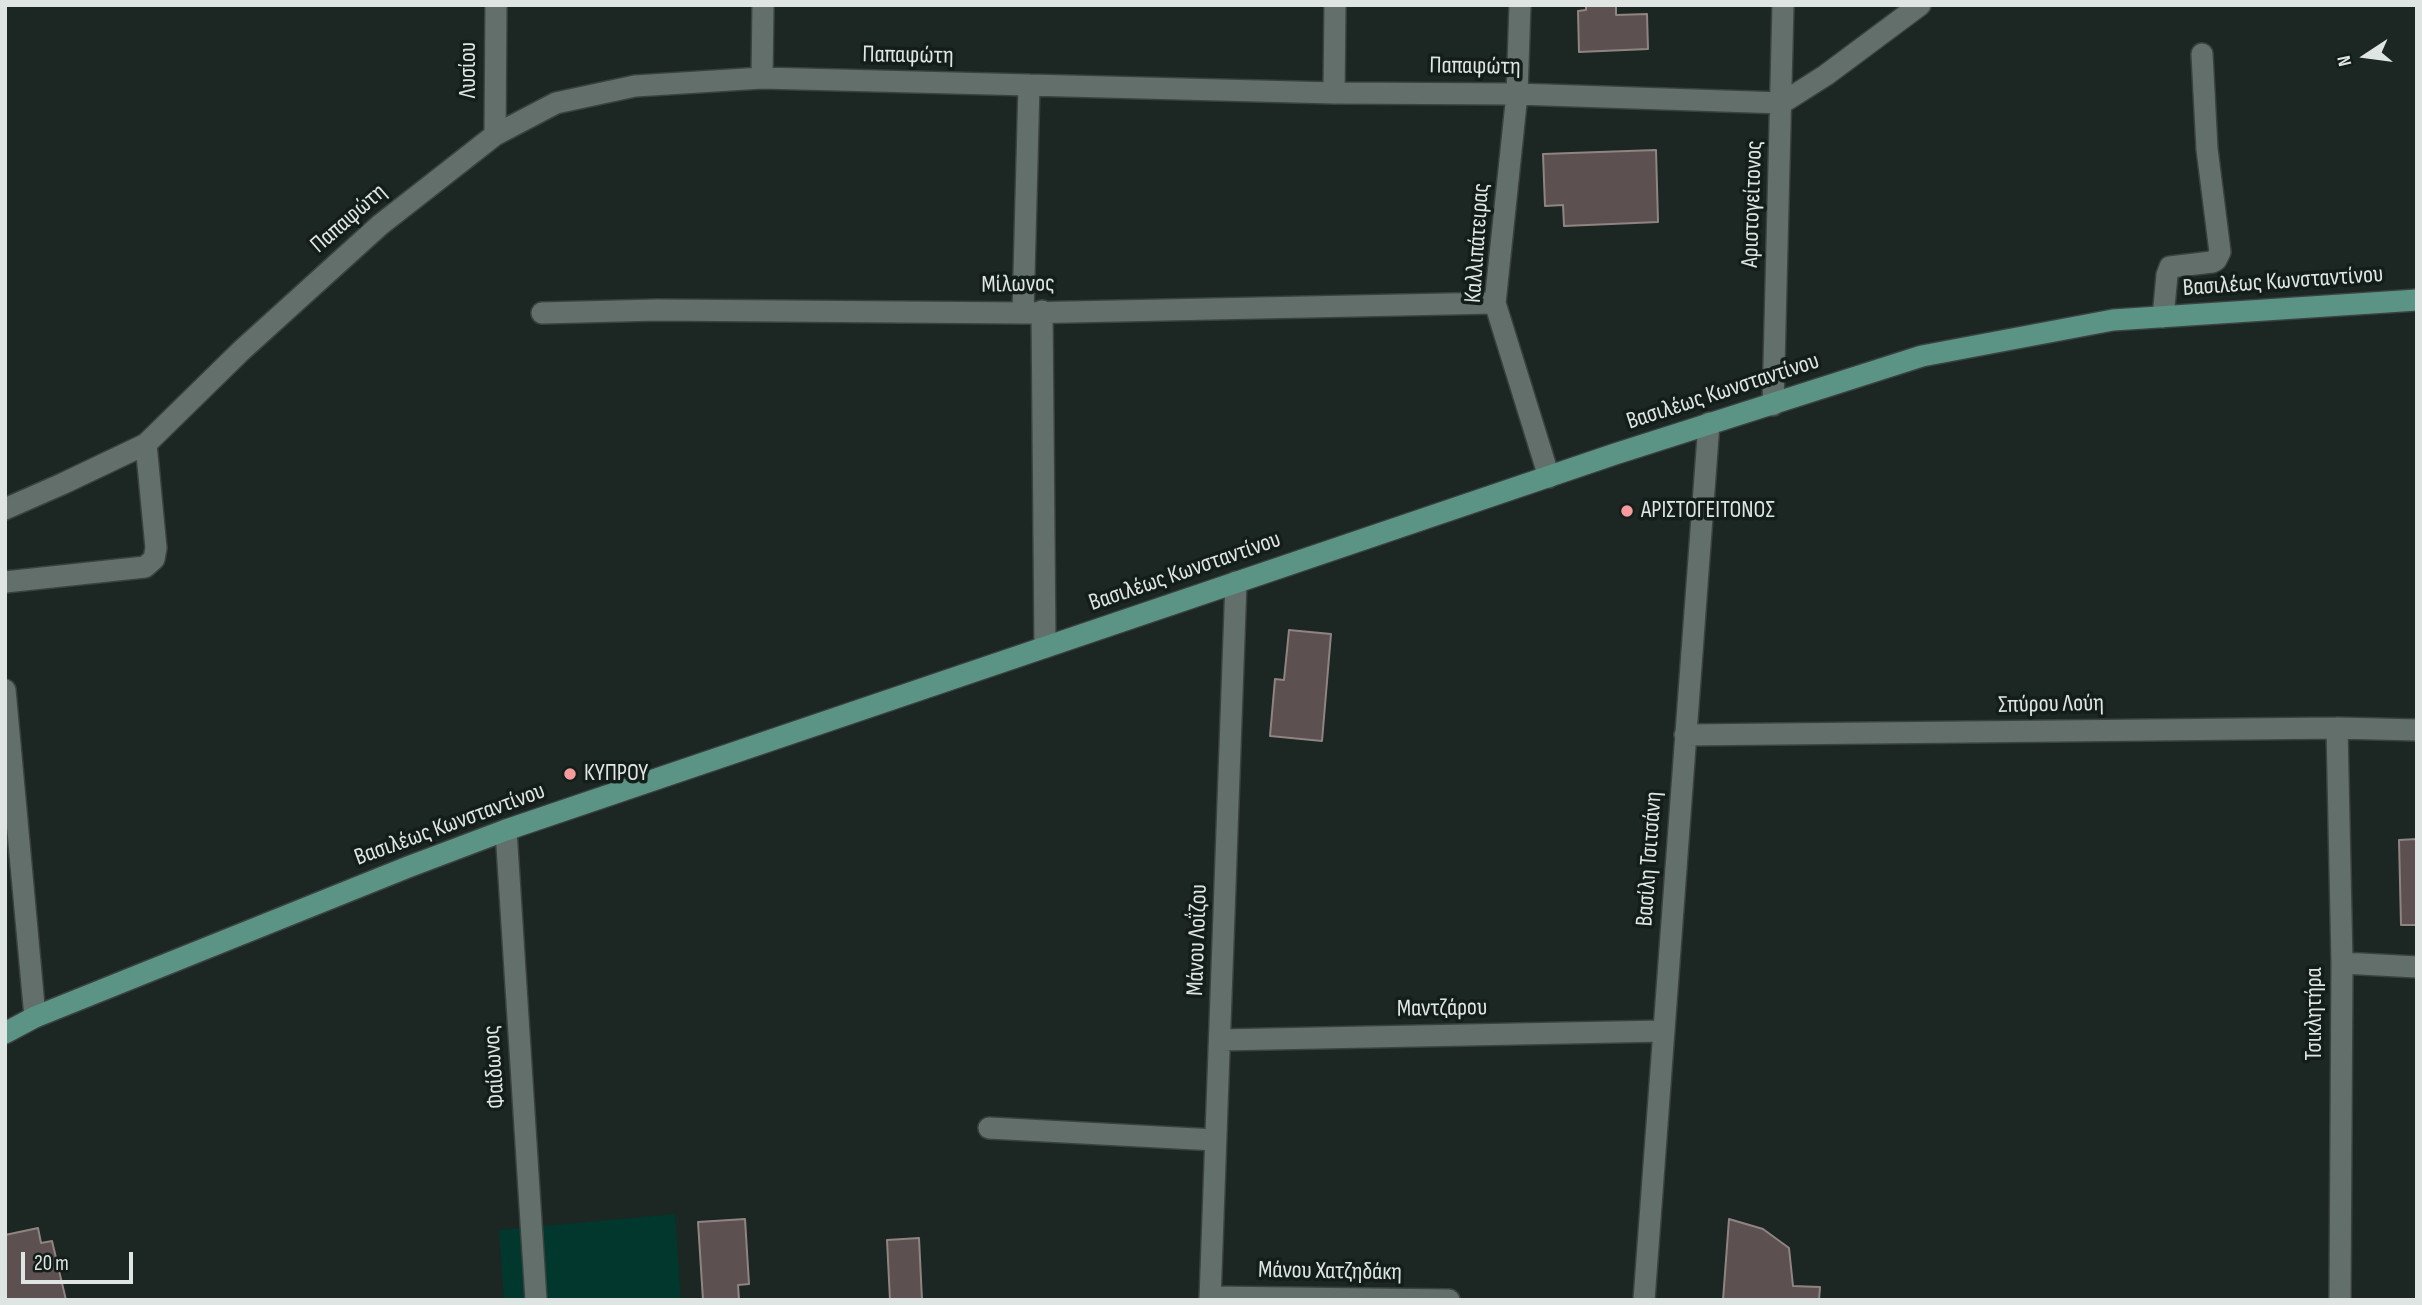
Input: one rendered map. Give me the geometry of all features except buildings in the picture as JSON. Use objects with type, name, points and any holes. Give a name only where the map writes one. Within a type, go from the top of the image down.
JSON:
[{"type":"main road","name":"Βασιλέως Κωνσταντίνου","points":[[5,1033],[35,1017],[506,830],[1709,423],[1922,356],[2113,320],[2417,300]]},
{"type":"street","name":"Λυσίου","points":[[495,135],[496,5]]},
{"type":"street","points":[[762,78],[763,5]]},
{"type":"street","points":[[1334,93],[1335,5]]},
{"type":"street","name":"Καλλιπάτειρας","points":[[1520,5],[1517,94],[1495,303],[1549,477]]},
{"type":"street","name":"Αριστογείτονος","points":[[1773,405],[1783,5]]},
{"type":"street","points":[[1782,103],[1826,75],[1920,5]]},
{"type":"street","points":[[2163,317],[2170,267],[2212,262],[2220,252],[2207,149],[2202,54]]},
{"type":"street","name":"Παπαφώτη","points":[[5,509],[146,444],[242,350],[380,225],[495,135],[556,103],[635,86],[762,78],[1334,93],[1517,94],[1782,103]]},
{"type":"street","points":[[1029,85],[1032,312],[1045,647]]},
{"type":"street","name":"Μίλωνος","points":[[542,313],[657,310],[1032,312],[1495,303]]},
{"type":"street","name":"Βασίλη Τσιτσάνη","points":[[1644,1300],[1709,423]]},
{"type":"street","points":[[5,582],[145,567],[154,559],[156,548],[146,444]]},
{"type":"street","name":"Μάνου Λοΐζου","points":[[1210,1298],[1236,582]]},
{"type":"street","points":[[5,690],[35,1017]]},
{"type":"street","name":"Σπύρου Λούη","points":[[1685,735],[2337,728],[2417,730]]},
{"type":"street","name":"Τσικλητήρα","points":[[2337,728],[2342,963],[2340,1300]]},
{"type":"street","name":"Φαίδωνος","points":[[506,830],[536,1300]]},
{"type":"street","points":[[2342,963],[2417,967]]},
{"type":"street","name":"Μαντζάρου","points":[[1220,1040],[1664,1031]]},
{"type":"street","points":[[989,1128],[1215,1140]]},
{"type":"street","name":"Μάνου Χατζηδάκη","points":[[1210,1298],[1449,1300]]},
{"type":"green space","points":[[675,1214],[681,1300],[504,1300],[499,1230]]},
{"type":"place","name":"ΑΡΙΣΤΟΓΕΙΤΟΝΟΣ","points":[[1627,511]]},
{"type":"place","name":"ΚΥΠΡΟΥ","points":[[570,774]]}]
